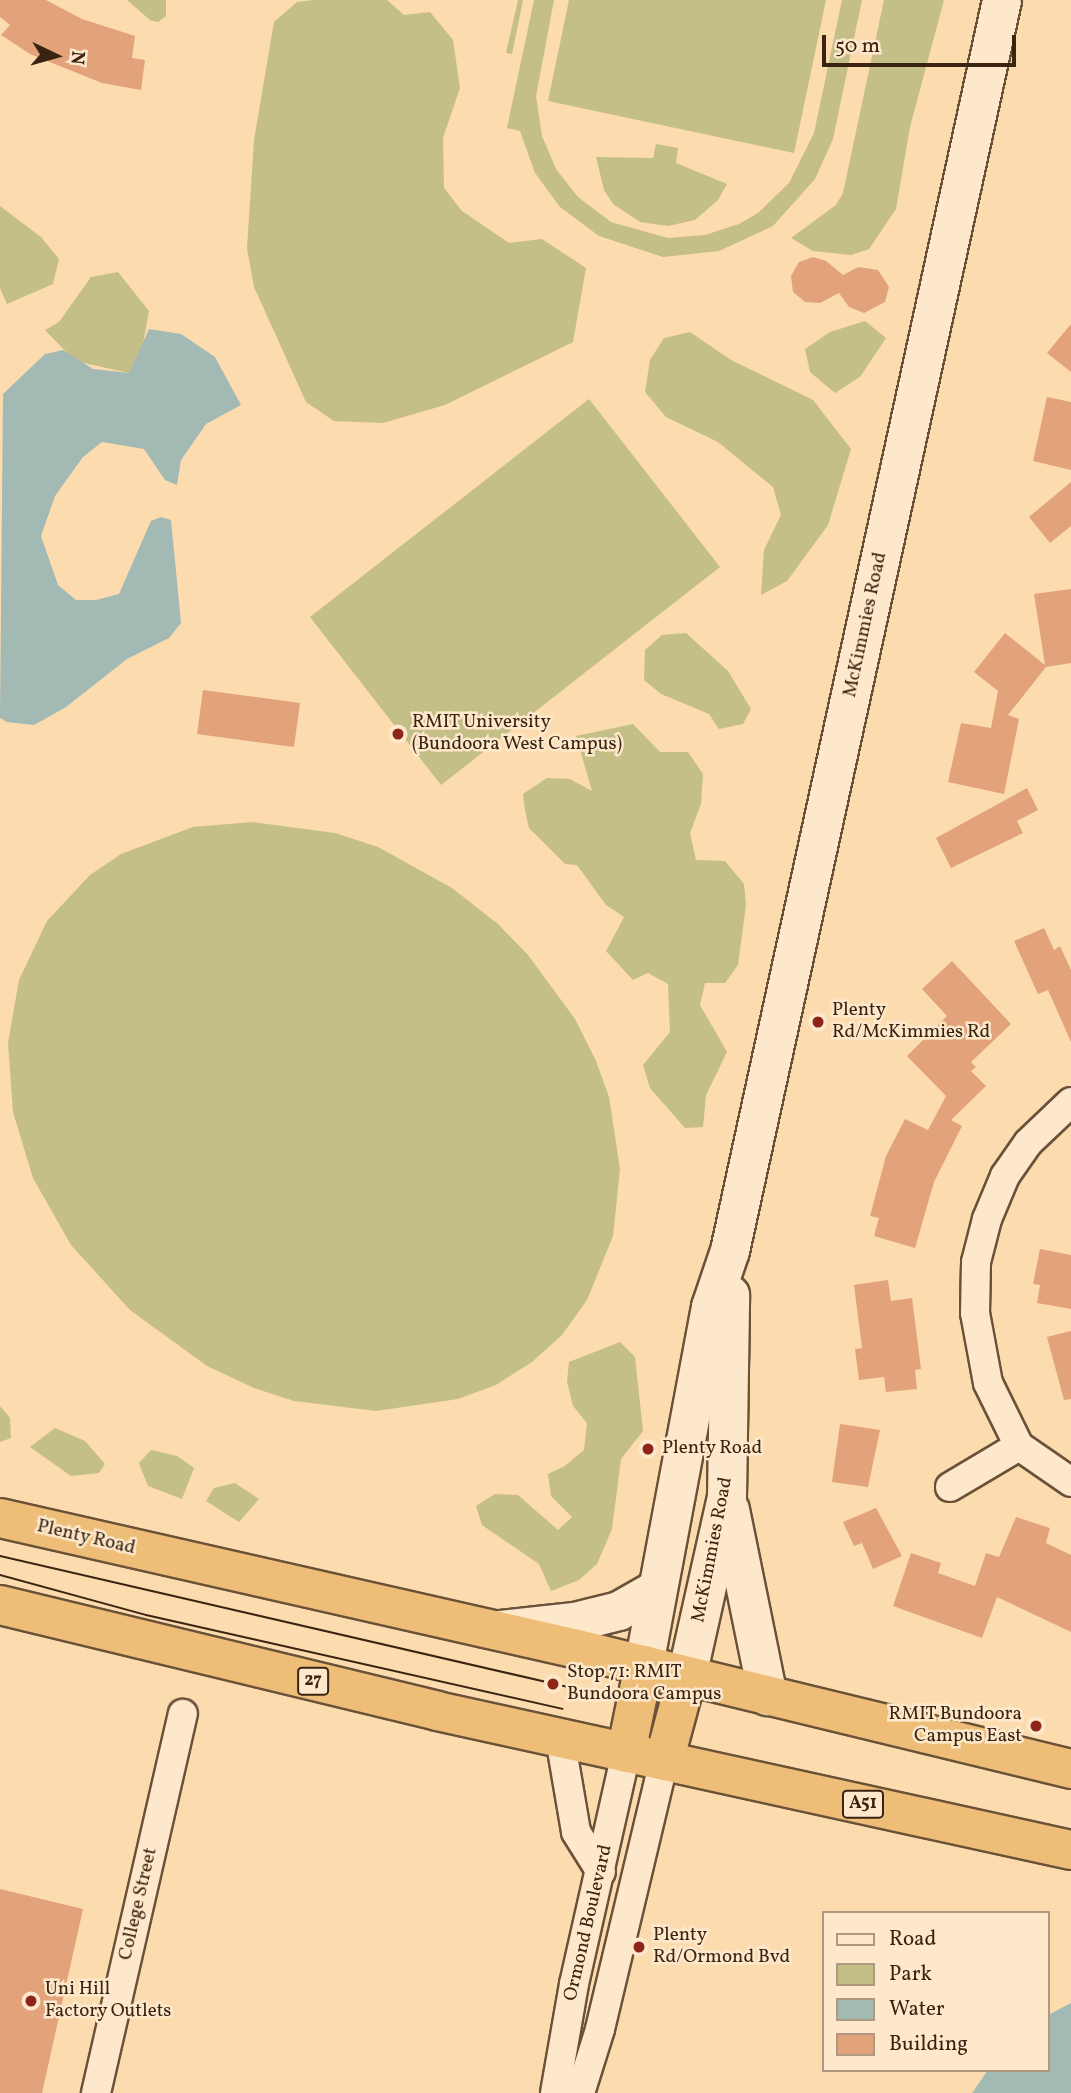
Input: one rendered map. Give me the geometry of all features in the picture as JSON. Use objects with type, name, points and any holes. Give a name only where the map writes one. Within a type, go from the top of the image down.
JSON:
[{"type":"highway","name":"Plenty Road","points":[[0,1518],[644,1665],[1071,1769]]},
{"type":"highway","name":"27","points":[[0,1605],[664,1761]]},
{"type":"highway","name":"McKimmies Road","points":[[626,1753],[644,1665]]},
{"type":"highway","name":"McKimmies Road","points":[[664,1761],[687,1676]]},
{"type":"highway","name":"A51","points":[[664,1761],[1071,1850]]},
{"type":"main road","name":"McKimmies Road","points":[[644,1665],[711,1307],[730,1251],[1002,0]]},
{"type":"main road","name":"McKimmies Road","points":[[687,1676],[727,1497],[730,1251]]},
{"type":"main road","points":[[727,1497],[768,1696]]},
{"type":"main road","points":[[492,1630],[575,1622],[619,1611],[656,1590]]},
{"type":"street","points":[[1071,1102],[1028,1143],[1005,1176],[987,1219],[976,1262],[975,1313],[988,1383],[1019,1446],[1071,1482]]},
{"type":"street","points":[[950,1487],[1019,1446]]},
{"type":"street","name":"College Street","points":[[96,2093],[183,1714]]},
{"type":"street","points":[[560,1738],[576,1832],[601,1872]]},
{"type":"street","name":"Ormond Boulevard","points":[[555,2093],[574,1984],[626,1753]]},
{"type":"street","name":"Ormond Boulevard","points":[[580,2093],[600,2029],[664,1761]]},
{"type":"green space","points":[[127,0],[166,0],[166,16],[158,22],[150,20]]},
{"type":"green space","points":[[387,0],[404,15],[430,12],[453,40],[460,88],[443,138],[444,188],[462,211],[509,243],[542,239],[586,268],[573,342],[445,405],[383,423],[334,421],[306,402],[254,287],[247,248],[254,140],[274,22],[297,2]]},
{"type":"green space","points":[[518,0],[523,0],[512,54],[506,53]]},
{"type":"green space","points":[[534,0],[554,0],[536,96],[542,136],[556,169],[578,197],[611,222],[668,238],[705,235],[739,224],[758,213],[789,183],[814,133],[842,0],[862,0],[833,139],[815,179],[773,226],[719,251],[663,257],[599,236],[560,207],[535,173],[520,131],[507,128]]},
{"type":"green space","points":[[569,0],[826,0],[794,153],[548,101]]},
{"type":"green space","points":[[884,0],[944,0],[910,127],[896,209],[869,249],[851,255],[813,251],[791,238],[836,205],[843,193]]},
{"type":"green space","points":[[656,144],[678,148],[676,163],[727,184],[718,200],[695,220],[668,226],[640,222],[613,204],[604,190],[596,157],[653,158]]},
{"type":"green space","points":[[0,206],[41,237],[59,259],[53,284],[7,304],[0,288]]},
{"type":"green space","points":[[118,272],[149,311],[141,354],[129,373],[75,361],[45,330],[59,322],[91,277]]},
{"type":"green space","points":[[865,321],[886,338],[860,377],[835,393],[810,372],[805,349],[830,332]]},
{"type":"green space","points":[[690,332],[731,360],[813,400],[851,449],[828,525],[787,581],[761,595],[764,550],[781,515],[773,487],[718,442],[666,417],[645,392],[650,360],[664,338]]},
{"type":"green space","points":[[589,399],[720,567],[441,785],[310,617]]},
{"type":"green space","points":[[686,633],[728,671],[751,709],[743,724],[719,729],[709,714],[661,694],[644,680],[645,650],[662,635]]},
{"type":"green space","points":[[633,724],[660,752],[688,752],[703,774],[701,804],[690,833],[696,860],[725,861],[744,884],[746,905],[738,965],[725,983],[705,983],[700,1005],[727,1052],[706,1095],[703,1127],[685,1128],[650,1088],[643,1065],[670,1032],[668,984],[648,973],[633,980],[606,951],[624,917],[606,905],[577,865],[565,864],[529,828],[525,810],[523,794],[547,778],[570,779],[592,791],[576,736]]},
{"type":"green space","points":[[253,822],[335,833],[378,847],[452,888],[498,924],[528,955],[575,1019],[596,1061],[609,1097],[620,1169],[613,1236],[587,1300],[562,1335],[532,1362],[496,1385],[458,1399],[376,1411],[294,1401],[254,1388],[207,1366],[130,1310],[71,1245],[33,1178],[13,1112],[8,1043],[19,980],[47,921],[90,875],[121,854],[193,827]]},
{"type":"green space","points":[[620,1342],[635,1357],[643,1431],[621,1459],[612,1529],[597,1564],[579,1580],[551,1591],[539,1564],[482,1525],[476,1506],[495,1494],[518,1495],[558,1530],[572,1517],[551,1496],[548,1474],[565,1466],[584,1450],[587,1423],[573,1406],[567,1382],[569,1362]]},
{"type":"green space","points":[[0,1406],[10,1418],[11,1438],[0,1442]]},
{"type":"green space","points":[[55,1428],[85,1441],[105,1464],[99,1473],[71,1476],[30,1447]]},
{"type":"green space","points":[[151,1450],[177,1456],[194,1468],[182,1499],[148,1486],[139,1463]]},
{"type":"green space","points":[[235,1483],[259,1499],[239,1522],[206,1501],[214,1488]]},
{"type":"water","points":[[149,329],[181,334],[215,357],[241,405],[206,424],[181,460],[177,485],[165,480],[144,449],[102,442],[83,457],[55,496],[41,536],[58,585],[76,600],[96,600],[119,594],[151,521],[161,517],[171,520],[181,623],[169,638],[127,659],[66,707],[34,725],[7,722],[0,718],[3,394],[45,354],[63,350],[93,369],[129,373]]},
{"type":"water","points":[[1071,2003],[1071,2093],[972,2093],[987,2072],[1050,2072],[1050,2014]]},
{"type":"building","points":[[0,0],[46,0],[82,19],[135,36],[132,58],[145,60],[141,90],[102,83],[30,54],[1,35],[10,25],[0,17]]},
{"type":"building","points":[[813,257],[826,261],[843,275],[858,267],[878,270],[889,287],[885,302],[864,313],[849,307],[839,293],[820,303],[805,302],[793,292],[791,276],[799,262]]},
{"type":"building","points":[[1071,324],[1071,372],[1047,353]]},
{"type":"building","points":[[1047,397],[1071,402],[1071,470],[1033,461]]},
{"type":"building","points":[[1071,482],[1071,526],[1050,543],[1029,517]]},
{"type":"building","points":[[1071,589],[1071,663],[1046,667],[1008,715],[1019,719],[1004,794],[948,782],[961,723],[991,728],[998,691],[974,672],[1005,633],[1045,665],[1034,594]]},
{"type":"building","points":[[203,690],[300,703],[294,747],[197,734]]},
{"type":"building","points":[[1027,788],[1038,810],[1017,821],[1023,833],[951,868],[936,838]]},
{"type":"building","points":[[1044,928],[1054,950],[1060,946],[1071,970],[1071,1042],[1048,990],[1038,994],[1014,941]]},
{"type":"building","points":[[952,961],[1011,1024],[971,1062],[976,1067],[971,1071],[986,1086],[951,1120],[962,1126],[934,1182],[915,1248],[874,1236],[879,1218],[870,1216],[886,1156],[905,1119],[928,1130],[946,1096],[907,1056],[947,1016],[922,989]]},
{"type":"building","points":[[1040,1249],[1071,1255],[1071,1309],[1037,1303],[1040,1285],[1033,1284]]},
{"type":"building","points":[[888,1280],[891,1301],[912,1298],[921,1369],[915,1370],[917,1389],[886,1392],[884,1377],[859,1380],[855,1349],[862,1348],[854,1285]]},
{"type":"building","points":[[1071,1331],[1071,1399],[1064,1400],[1047,1337]]},
{"type":"building","points":[[840,1424],[880,1430],[868,1487],[832,1482]]},
{"type":"building","points":[[876,1508],[902,1556],[873,1569],[862,1543],[854,1546],[843,1522]]},
{"type":"building","points":[[1016,1517],[1050,1528],[1046,1543],[1071,1555],[1071,1632],[997,1597],[982,1638],[893,1606],[911,1553],[941,1563],[938,1573],[975,1586],[986,1553],[999,1557]]},
{"type":"building","name":"Uni Hill Factory Outlets","points":[[0,1889],[83,1909],[42,2093],[0,2093]]},
{"type":"tram line","points":[[0,1556],[568,1687]]},
{"type":"tram line","points":[[0,1575],[146,1615],[563,1709]]},
{"type":"place","name":"RMIT University (Bundoora West Campus)","points":[[398,734]]},
{"type":"place","name":"Plenty Rd/McKimmies Rd","points":[[818,1022]]},
{"type":"place","name":"Plenty Road","points":[[648,1449]]},
{"type":"place","name":"Stop 71: RMIT Bundoora Campus","points":[[553,1684]]},
{"type":"place","name":"RMIT Bundoora Campus East","points":[[1036,1726]]},
{"type":"place","name":"Plenty Rd/Ormond Bvd","points":[[639,1947]]},
{"type":"place","name":"Uni Hill Factory Outlets","points":[[31,2001]]}]
